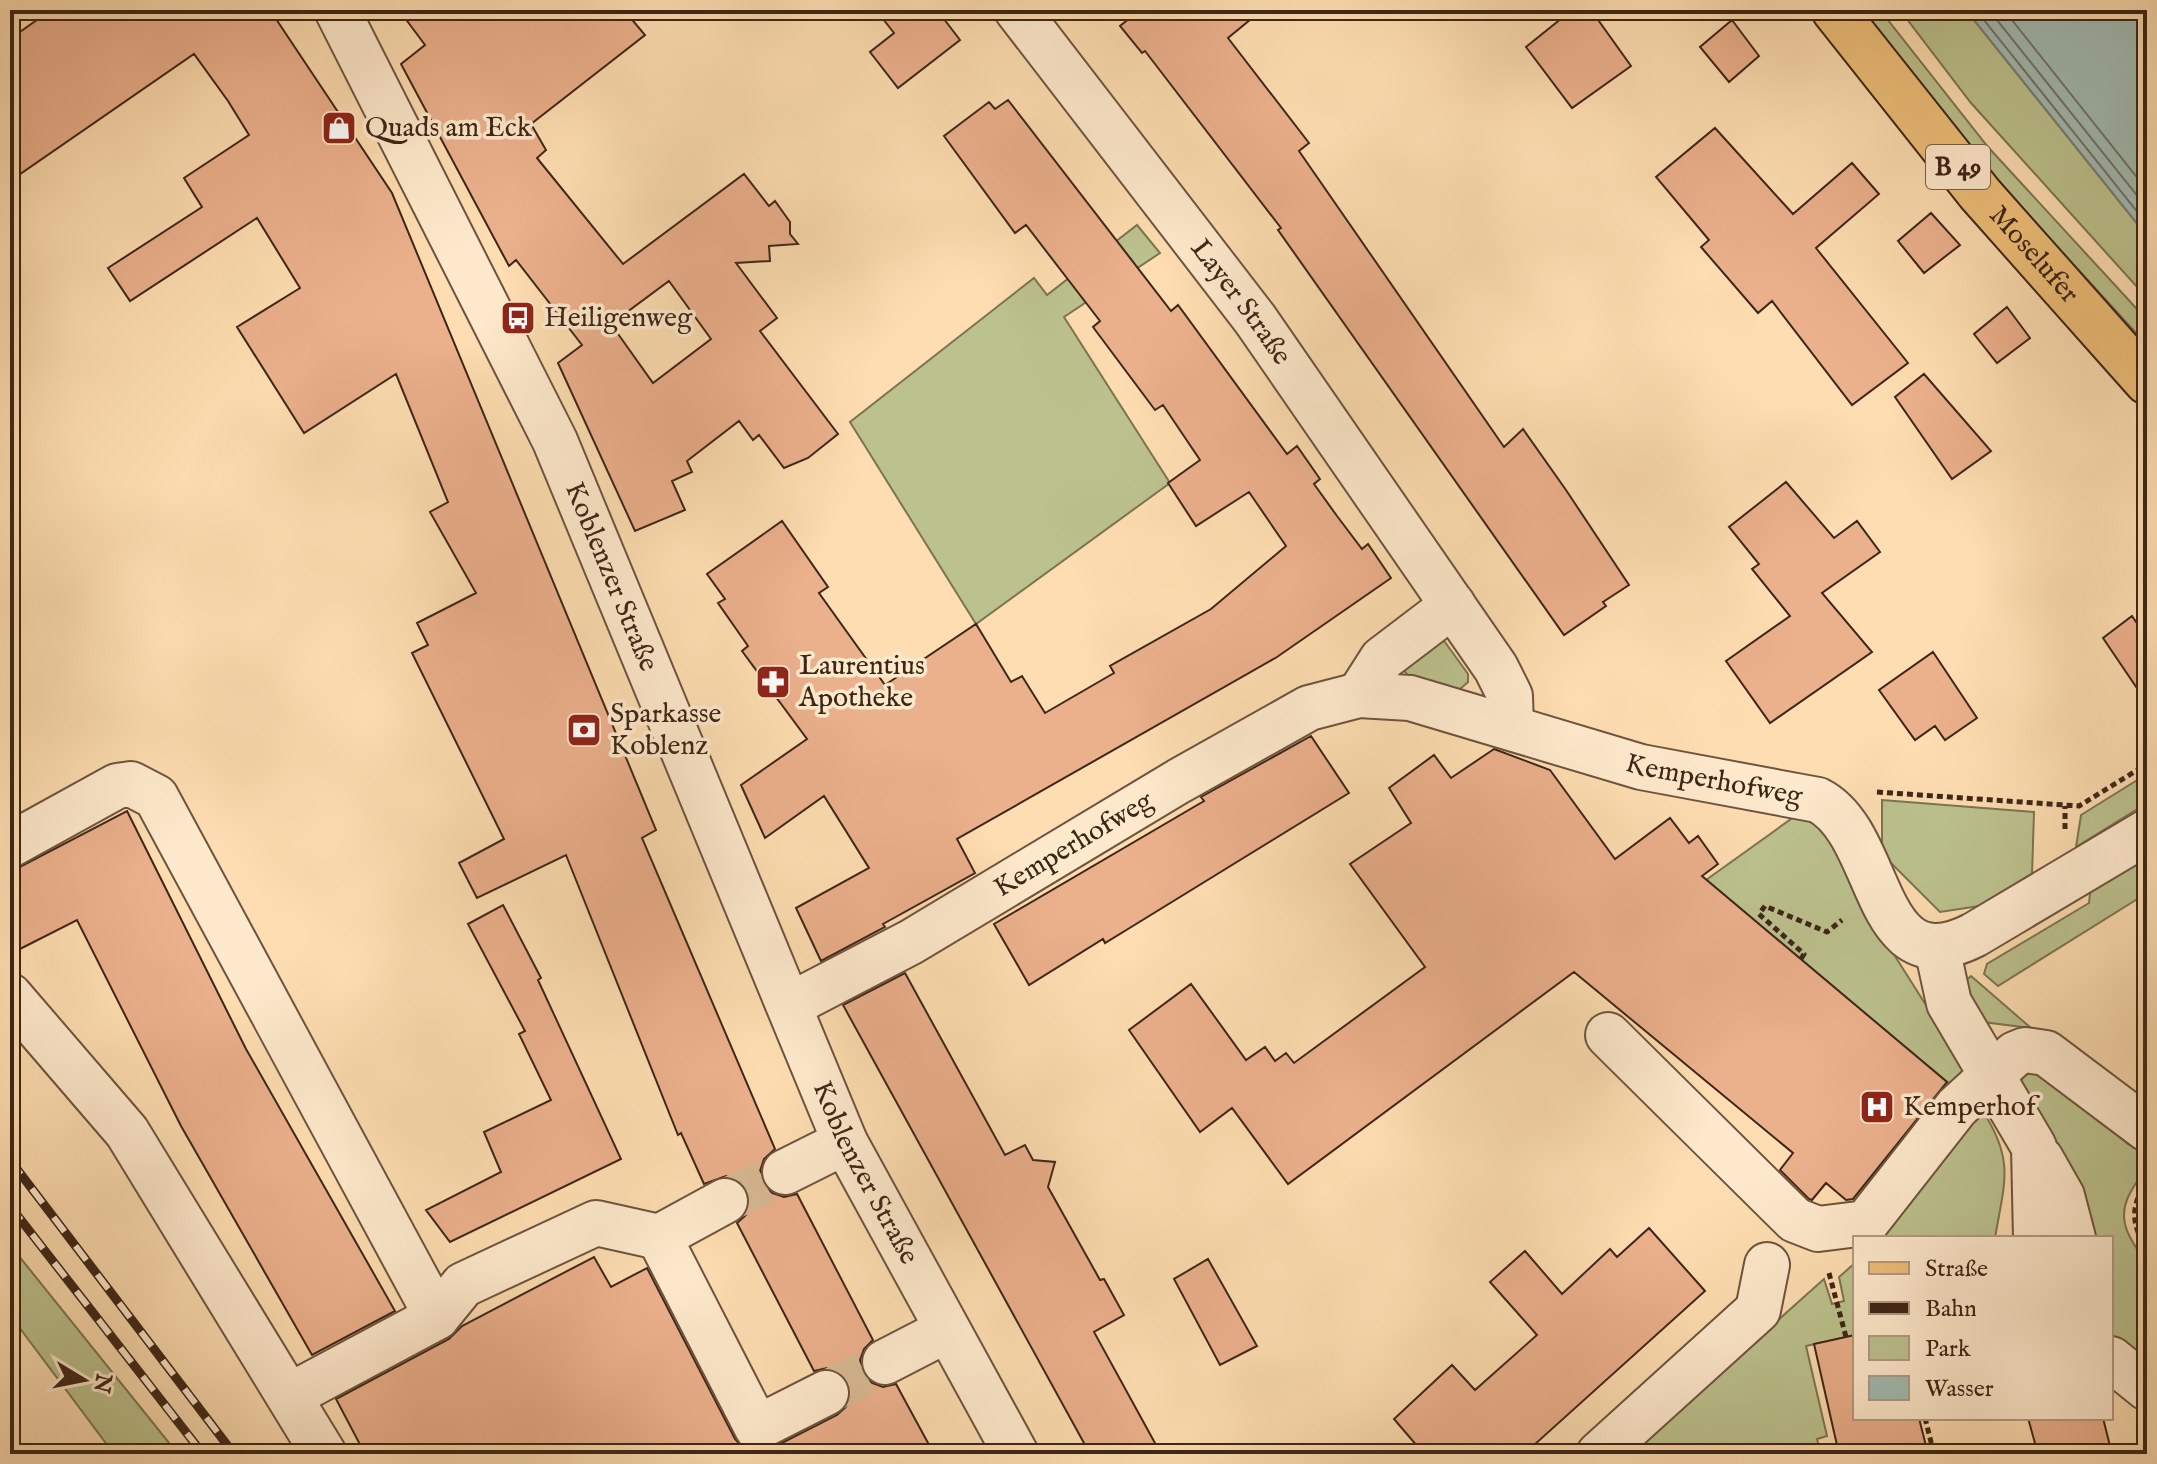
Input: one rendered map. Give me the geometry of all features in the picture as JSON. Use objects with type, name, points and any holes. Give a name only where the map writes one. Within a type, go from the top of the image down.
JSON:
[{"type":"main road","name":"Moselufer","points":[[1834,10],[1980,194],[2147,382]]},
{"type":"street","name":"Koblenzer Straße","points":[[337,10],[555,441],[845,1142],[1016,1454]]},
{"type":"street","name":"Layer Straße","points":[[1017,10],[1247,308],[1453,605]]},
{"type":"street","points":[[1359,695],[1382,659],[1453,605],[1504,683],[1513,710],[1511,727]]},
{"type":"street","name":"Kemperhofweg","points":[[790,1005],[911,942],[1179,781],[1309,708],[1359,695],[1410,698],[1641,767],[1818,800],[1837,814],[1903,934],[1912,943],[1937,948]]},
{"type":"street","points":[[10,845],[117,786],[131,784],[156,797],[437,1317]]},
{"type":"street","points":[[2072,1236],[2062,1196],[1949,1003],[1937,948],[1974,935],[2147,832]]},
{"type":"street","points":[[10,996],[127,1132],[291,1395],[324,1454]]},
{"type":"street","points":[[1608,1035],[1795,1220],[1818,1229],[1866,1223],[1957,1107],[2015,1054],[2025,1050],[2046,1053],[2147,1129]]},
{"type":"street","points":[[785,1172],[845,1142]]},
{"type":"street","points":[[2034,1147],[2036,1236]]},
{"type":"street","points":[[291,1395],[437,1317],[463,1285],[596,1223],[659,1237],[725,1201]]},
{"type":"street","points":[[659,1237],[757,1428],[826,1393]]},
{"type":"street","points":[[1625,1445],[1758,1310],[1767,1265]]},
{"type":"street","points":[[885,1362],[947,1330]]},
{"type":"street","points":[[2113,1361],[2147,1388]]},
{"type":"path","points":[[1837,814],[1854,801],[1883,791],[2079,806],[2147,764]]},
{"type":"path","points":[[1801,959],[1804,954],[1759,914],[1765,906],[1827,932],[1881,893]]},
{"type":"path","points":[[2147,1180],[2134,1201],[2135,1225],[2147,1251]]},
{"type":"path","points":[[1837,1303],[1846,1337]]},
{"type":"path","points":[[1926,1420],[1934,1454]]},
{"type":"green space","points":[[1854,10],[1880,10],[1988,147],[2147,320],[2147,345],[1978,160]]},
{"type":"green space","points":[[1900,10],[1966,10],[2147,236],[2147,298],[1971,103]]},
{"type":"green space","points":[[1137,225],[1160,253],[1064,317],[1170,483],[976,624],[850,422],[1034,278],[1047,295]]},
{"type":"green space","points":[[1442,638],[1468,674],[1468,682],[1459,690],[1410,678],[1403,669]]},
{"type":"green space","points":[[2147,774],[2147,803],[2076,847],[2081,815]]},
{"type":"green space","points":[[1882,800],[2034,812],[2032,875],[1986,905],[1940,912],[1882,854]]},
{"type":"green space","points":[[1798,814],[1825,830],[1862,904],[1969,1073],[1952,1086],[1706,880]]},
{"type":"green space","points":[[2147,852],[2147,893],[1998,986],[1984,974],[1987,964],[2089,903],[2091,884]]},
{"type":"green space","points":[[1971,976],[2031,1028],[1983,1022],[1957,988]]},
{"type":"green space","points":[[2041,1073],[2054,1081],[2128,1144],[2147,1154],[2124,1215],[2127,1231],[2143,1258],[2147,1272],[2147,1359],[2113,1337],[2113,1236],[2087,1236],[2060,1151],[2020,1085],[2023,1076]]},
{"type":"green space","points":[[1984,1113],[2000,1146],[2004,1188],[1995,1236],[1885,1236],[1884,1228],[1961,1121]]},
{"type":"green space","points":[[10,1245],[178,1454],[114,1454],[10,1315]]},
{"type":"green space","points":[[1853,1265],[1853,1335],[1806,1346],[1827,1436],[1817,1439],[1821,1454],[1628,1454],[1824,1279],[1832,1304],[1844,1301],[1839,1277]]},
{"type":"water","points":[[1966,10],[2147,10],[2147,236]]},
{"type":"building","points":[[51,10],[270,10],[392,193],[656,830],[642,838],[775,1149],[764,1159],[760,1171],[762,1182],[772,1193],[784,1197],[797,1194],[873,1340],[864,1349],[860,1360],[863,1374],[872,1383],[883,1387],[896,1384],[934,1454],[365,1454],[336,1399],[449,1339],[462,1326],[594,1257],[611,1287],[647,1268],[735,1439],[744,1449],[756,1453],[768,1450],[837,1415],[847,1406],[851,1394],[848,1381],[839,1372],[827,1368],[814,1371],[737,1223],[746,1215],[750,1202],[746,1188],[737,1179],[726,1176],[704,1184],[681,1133],[678,1135],[566,855],[477,898],[459,863],[504,839],[412,653],[428,645],[417,623],[476,593],[430,512],[448,502],[396,374],[304,433],[237,327],[300,288],[257,218],[130,301],[108,268],[202,207],[184,178],[249,135],[228,101],[194,54],[10,181],[10,39]]},
{"type":"building","points":[[399,10],[624,10],[645,35],[531,124],[546,150],[537,158],[623,264],[744,174],[769,206],[775,201],[790,222],[790,234],[798,244],[769,246],[770,261],[736,263],[777,318],[760,331],[838,434],[808,458],[784,468],[759,435],[753,440],[739,421],[687,461],[692,472],[672,481],[685,510],[635,531],[558,363],[582,345],[516,260],[509,266],[401,64],[425,45]],"holes":[[[669,281],[711,339],[653,383],[611,324]]]},
{"type":"building","points":[[876,10],[937,10],[960,40],[898,88],[870,52],[894,33]]},
{"type":"building","points":[[1140,10],[1262,10],[1228,38],[1309,143],[1299,151],[1504,447],[1523,429],[1566,490],[1629,585],[1603,602],[1606,606],[1564,635],[1278,230],[1281,228],[1145,51],[1142,53],[1120,26]]},
{"type":"building","points":[[1572,10],[1591,10],[1631,66],[1572,108],[1526,47]]},
{"type":"building","points":[[1732,20],[1759,56],[1729,82],[1700,47]]},
{"type":"building","points":[[1008,100],[1171,311],[1178,305],[1287,454],[1297,446],[1320,479],[1314,484],[1362,549],[1368,544],[1391,578],[1277,657],[957,839],[975,873],[821,961],[796,908],[869,868],[824,796],[765,838],[741,785],[807,739],[742,651],[748,646],[718,603],[725,599],[707,574],[782,521],[828,587],[819,593],[885,685],[976,624],[1011,682],[1022,676],[1045,713],[1114,673],[1110,666],[1211,609],[1286,546],[1249,492],[1196,526],[1168,483],[1200,460],[1163,405],[1155,410],[1093,327],[1100,321],[1026,225],[1015,233],[944,136],[989,102],[995,109]]},
{"type":"building","points":[[1715,128],[1793,214],[1852,163],[1879,194],[1816,248],[1908,363],[1852,405],[1772,301],[1758,313],[1701,247],[1709,240],[1656,177]]},
{"type":"building","points":[[1931,213],[1960,245],[1924,273],[1898,241]]},
{"type":"building","points":[[2007,307],[2030,338],[1997,363],[1974,334]]},
{"type":"building","points":[[1924,374],[1991,451],[1952,479],[1895,397]]},
{"type":"building","points":[[1786,482],[1834,538],[1857,521],[1880,552],[1822,593],[1872,652],[1770,723],[1726,661],[1790,616],[1752,569],[1759,564],[1729,527]]},
{"type":"building","points":[[2132,616],[2147,638],[2147,703],[2103,638]]},
{"type":"building","points":[[1933,652],[1977,718],[1945,740],[1935,726],[1915,740],[1879,690]]},
{"type":"building","points":[[1311,736],[1349,793],[1105,943],[1103,939],[1029,985],[994,924],[1204,801],[1201,797]]},
{"type":"building","points":[[1494,749],[1550,770],[1615,859],[1670,818],[1689,843],[1698,836],[1718,864],[1702,876],[1947,1082],[1853,1199],[1846,1200],[1826,1183],[1812,1200],[1809,1199],[1780,1170],[1793,1153],[1574,972],[1288,1184],[1232,1108],[1200,1132],[1129,1030],[1191,984],[1246,1060],[1265,1047],[1275,1061],[1286,1053],[1294,1063],[1425,967],[1350,864],[1411,823],[1389,788],[1434,755],[1451,778]]},
{"type":"building","points":[[127,811],[246,1049],[395,1311],[312,1355],[181,1126],[77,920],[10,954],[10,872]]},
{"type":"building","points":[[503,905],[541,978],[538,980],[621,1159],[450,1242],[426,1210],[501,1172],[484,1132],[551,1100],[519,1034],[525,1031],[468,924]]},
{"type":"building","points":[[905,973],[1005,1155],[1025,1145],[1033,1160],[1055,1162],[1048,1187],[1100,1280],[1104,1279],[1124,1315],[1094,1332],[1161,1454],[1090,1454],[843,1005]]},
{"type":"building","points":[[1649,1228],[1705,1291],[1524,1454],[1424,1454],[1394,1419],[1452,1365],[1475,1390],[1537,1335],[1490,1282],[1525,1251],[1562,1294],[1610,1249],[1617,1257]]},
{"type":"building","points":[[1208,1259],[1257,1346],[1220,1365],[1174,1279]]},
{"type":"building","points":[[1853,1335],[1853,1420],[1920,1420],[1928,1454],[1839,1454],[1814,1344]]},
{"type":"building","points":[[2029,1420],[2104,1420],[2112,1454],[2038,1454]]},
{"type":"tunnel","points":[[725,1201],[785,1172]]},
{"type":"tunnel","points":[[826,1393],[885,1362]]},
{"type":"railway","points":[[10,1160],[234,1454]]},
{"type":"railway","points":[[10,1206],[203,1454]]},
{"type":"place","name":"Quads am Eck","points":[[339,128]]},
{"type":"place","name":"Heiligenweg","points":[[518,318]]},
{"type":"place","name":"Laurentius Apotheke","points":[[773,682]]},
{"type":"place","name":"Sparkasse Koblenz","points":[[584,730]]},
{"type":"place","name":"Kemperhof","points":[[1877,1107]]}]
